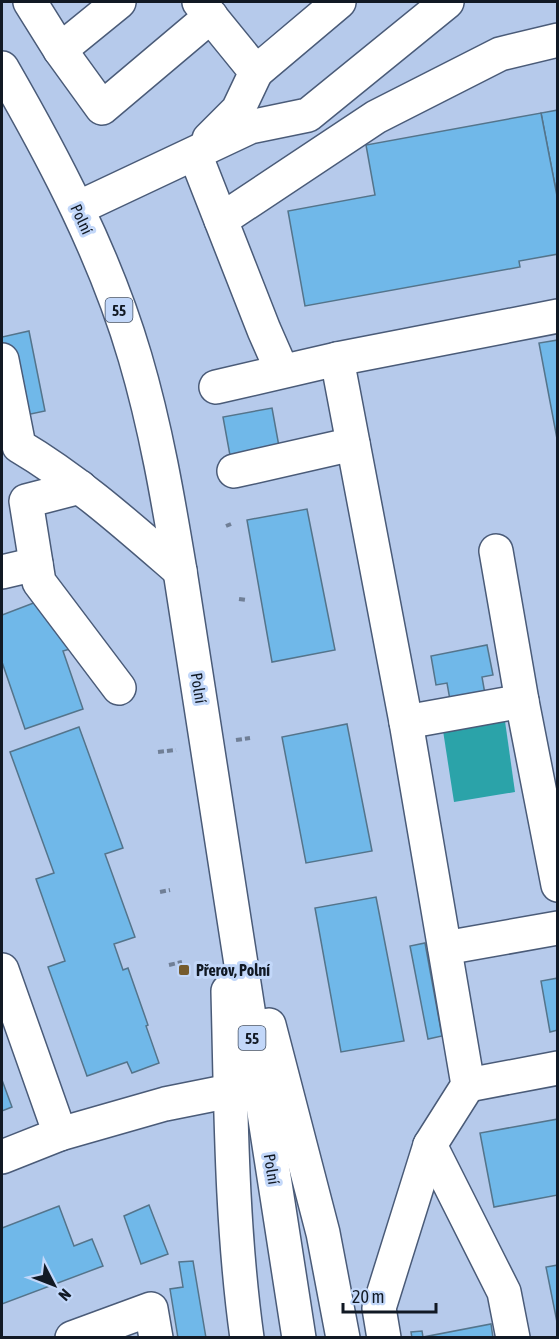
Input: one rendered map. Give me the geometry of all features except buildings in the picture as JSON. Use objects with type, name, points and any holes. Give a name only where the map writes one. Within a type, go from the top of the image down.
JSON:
[{"type":"main road","points":[[30,2],[60,51],[102,108],[205,9],[256,72]]},
{"type":"main road","points":[[60,51],[119,2]]},
{"type":"main road","points":[[195,153],[238,110],[256,72],[339,2]]},
{"type":"main road","points":[[78,208],[250,127],[308,115],[447,2]]},
{"type":"main road","points":[[221,220],[376,117],[500,54],[558,40]]},
{"type":"main road","name":"Polní","points":[[2,68],[78,208],[118,306],[135,356],[160,457],[224,849],[299,1338]]},
{"type":"main road","points":[[195,153],[282,371]]},
{"type":"main road","points":[[216,387],[337,358],[558,316]]},
{"type":"main road","points":[[337,358],[406,722],[468,1085],[429,1145],[379,1308],[384,1338]]},
{"type":"main road","points":[[2,360],[10,448],[26,501],[39,582],[119,688]]},
{"type":"main road","points":[[234,471],[353,444]]},
{"type":"main road","points":[[10,448],[54,466],[107,507],[180,571]]},
{"type":"main road","points":[[26,501],[80,487]]},
{"type":"main road","points":[[496,551],[522,702],[558,885]]},
{"type":"main road","points":[[2,572],[36,564]]},
{"type":"main road","points":[[406,722],[522,702]]},
{"type":"main road","points":[[224,849],[234,1210],[239,1284],[247,1338]]},
{"type":"main road","points":[[224,849],[323,1233],[343,1338]]},
{"type":"main road","points":[[445,948],[558,928]]},
{"type":"main road","points":[[2,970],[60,1134]]},
{"type":"main road","points":[[468,1085],[558,1068]]},
{"type":"main road","points":[[2,1157],[60,1134],[165,1104],[230,1091]]},
{"type":"main road","points":[[429,1145],[504,1292],[513,1338]]},
{"type":"main road","points":[[72,1338],[151,1308],[156,1338]]},
{"type":"path","points":[[239,598],[246,600]]},
{"type":"path","points":[[160,892],[170,890]]},
{"type":"path","points":[[170,965],[182,962]]},
{"type":"shaded area","points":[[504,714],[515,792],[454,802],[442,724]]},
{"type":"place","name":"Přerov, Polní","points":[[184,970]]}]
